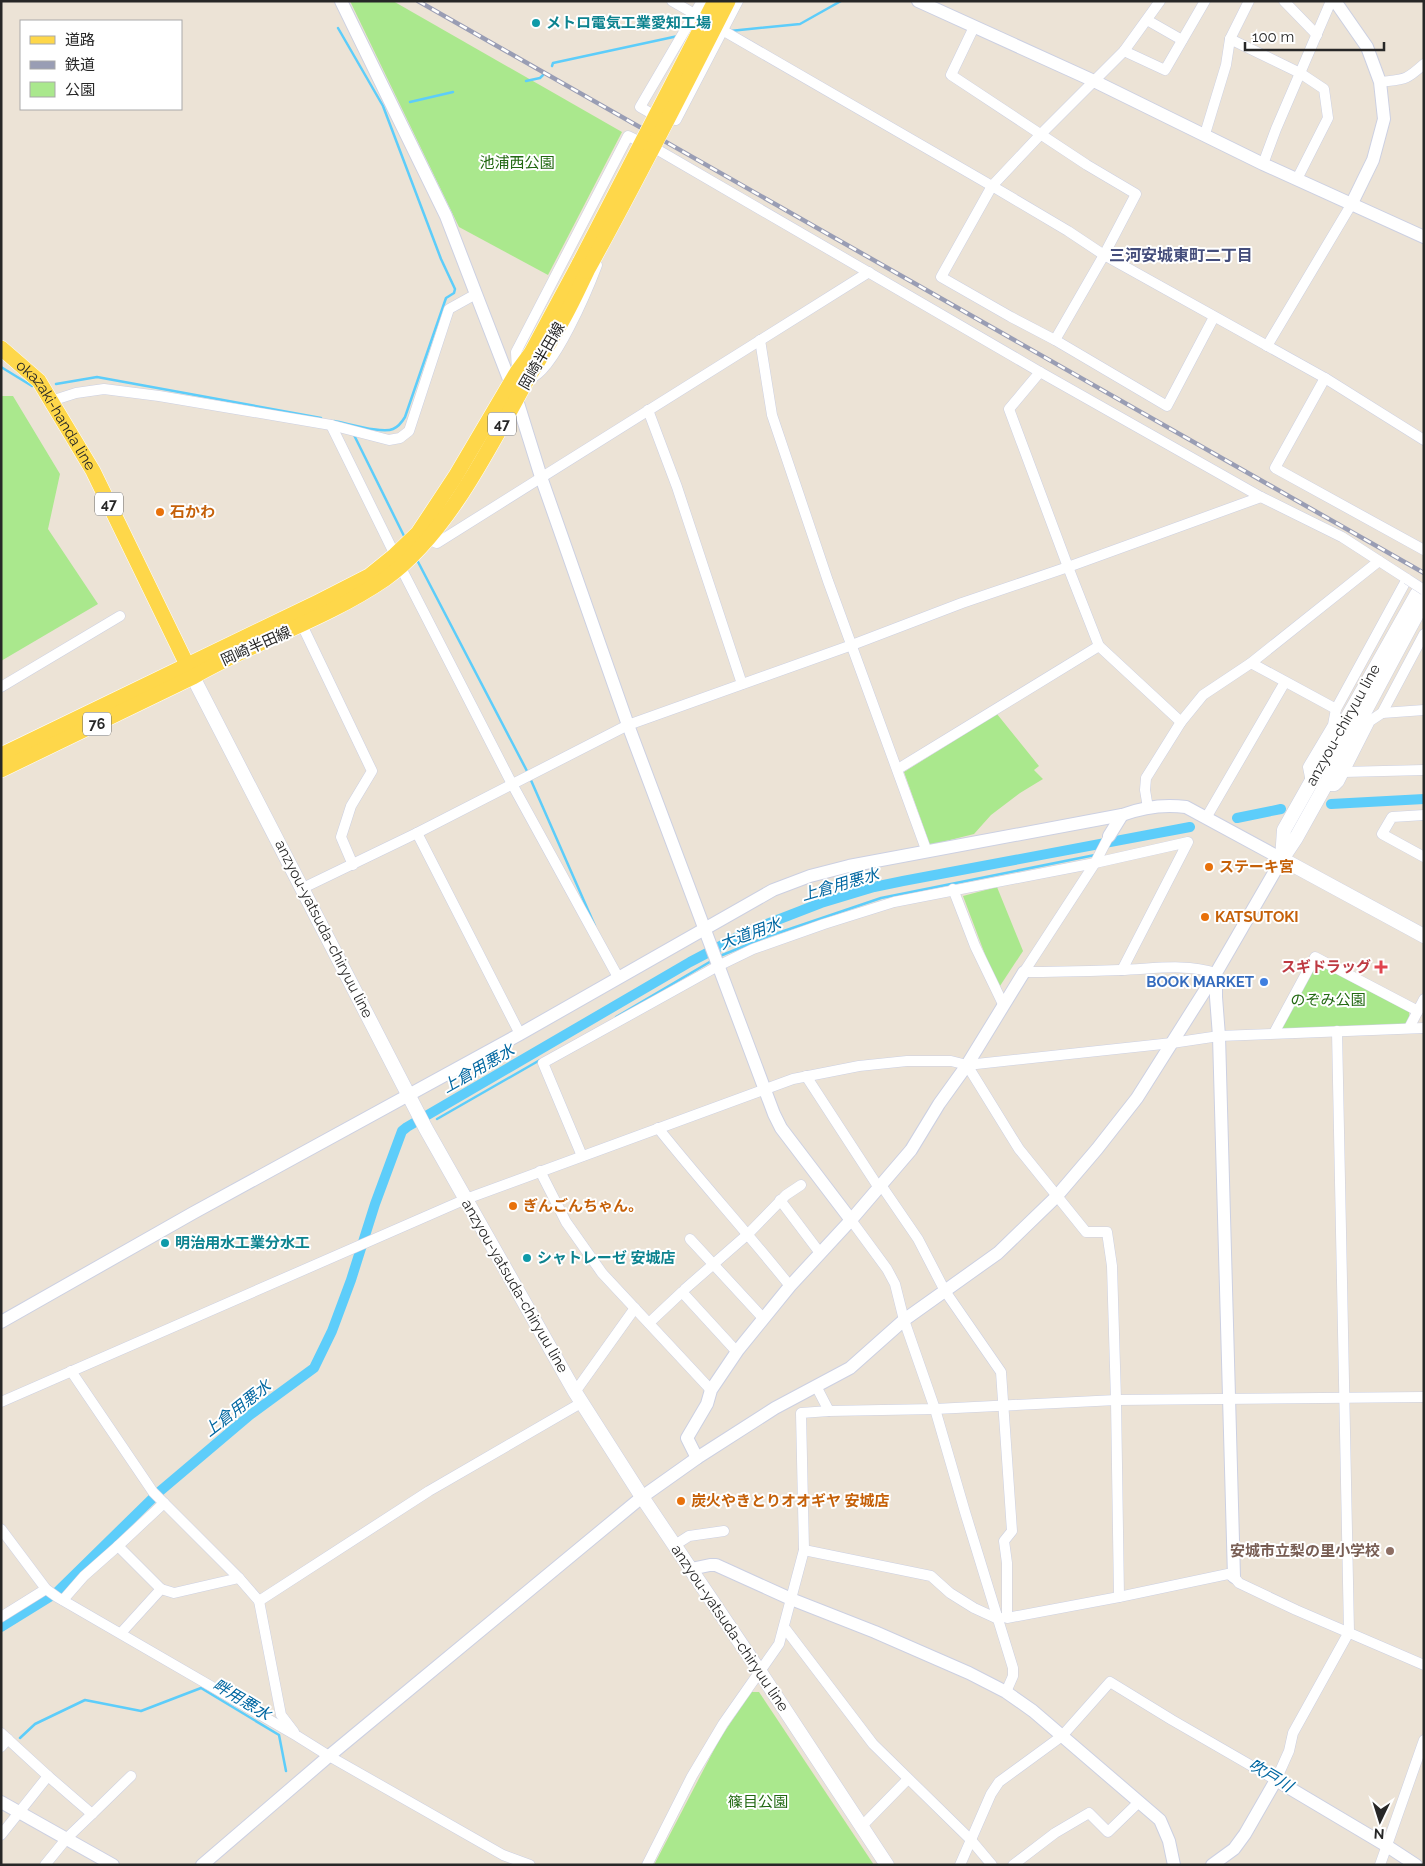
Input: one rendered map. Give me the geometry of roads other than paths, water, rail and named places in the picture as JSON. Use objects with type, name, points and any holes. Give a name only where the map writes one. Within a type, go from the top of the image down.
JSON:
[{"type":"main road","name":"岡崎半田線","points":[[190,671],[214,665],[302,625],[370,588],[398,561],[441,500],[510,386],[522,376],[559,327],[583,266],[715,1]]},
{"type":"main road","name":"岡崎半田線","points":[[583,266],[651,155],[728,1]]},
{"type":"main road","name":"okazaki-handa line","points":[[1,348],[39,381],[93,471],[190,671]]},
{"type":"main road","name":"岡崎半田線","points":[[190,671],[343,589],[398,561],[413,556],[472,477],[517,400],[522,376]]},
{"type":"main road","name":"anzyou-chiryuu line","points":[[1282,859],[1296,838],[1318,784],[1421,595]]},
{"type":"main road","name":"76","points":[[1,755],[110,701],[150,684],[190,671]]},
{"type":"main road","name":"76","points":[[1,770],[190,671]]},
{"type":"main road","name":"anzyou-yatsuda-chiryuu line","points":[[190,671],[410,1094],[426,1129],[578,1397],[642,1497],[887,1865]]},
{"type":"main road","points":[[1282,859],[1424,936]]},
{"type":"street","points":[[341,1],[446,216],[517,400],[541,477],[628,725],[781,1128],[887,1269],[895,1284],[904,1320],[935,1409],[1002,1618],[1014,1668],[1013,1676],[1006,1692]]},
{"type":"street","points":[[672,1],[992,186],[1068,231],[1104,255],[1324,378],[1424,440]]},
{"type":"street","points":[[702,1],[640,107],[673,126],[738,1]]},
{"type":"street","points":[[1160,1],[1124,51],[992,186],[941,277],[1055,340],[1167,406],[1214,317]]},
{"type":"street","points":[[1124,51],[1165,70],[1205,1]]},
{"type":"street","points":[[1205,134],[1226,65],[1230,39],[1248,1]]},
{"type":"street","points":[[1284,1],[1317,35]]},
{"type":"street","points":[[1263,164],[1330,1]]},
{"type":"street","points":[[1267,346],[1351,205],[1373,160],[1384,119],[1380,82],[1367,47],[1334,1]]},
{"type":"street","points":[[920,2],[1094,81],[1263,164],[1424,237]]},
{"type":"street","points":[[1147,20],[1182,40]]},
{"type":"street","points":[[974,27],[951,75],[1136,194],[1104,255],[1055,340]]},
{"type":"street","points":[[1230,39],[1300,73],[1324,89],[1328,118],[1297,179]]},
{"type":"street","points":[[1380,82],[1404,80],[1424,64]]},
{"type":"street","points":[[658,150],[602,255],[574,319],[557,348],[537,376],[522,376],[516,352],[628,136],[658,150],[1040,372],[1261,497],[1342,537],[1407,579],[1421,595]]},
{"type":"street","points":[[427,539],[437,543],[869,272]]},
{"type":"street","points":[[51,401],[104,389],[331,424],[389,440],[400,438],[409,431],[449,309],[476,294]]},
{"type":"street","points":[[760,340],[772,415],[828,581],[927,852]]},
{"type":"street","points":[[1040,372],[1009,409],[1099,646],[1181,722]]},
{"type":"street","points":[[1324,378],[1276,468],[1423,547]]},
{"type":"street","points":[[648,410],[678,487],[742,684]]},
{"type":"street","points":[[331,424],[398,561],[512,784],[618,977]]},
{"type":"street","points":[[303,888],[417,833],[628,725],[852,645],[962,603],[1261,497]]},
{"type":"street","points":[[1148,808],[1145,790],[1146,778],[1181,722],[1203,694],[1251,663],[1379,561]]},
{"type":"street","points":[[1407,579],[1336,709],[1333,725],[1308,767],[1318,784],[1335,786],[1339,782],[1370,721],[1382,713],[1424,634]]},
{"type":"street","points":[[1,687],[120,616]]},
{"type":"street","points":[[302,625],[372,770],[351,806],[341,837],[353,865]]},
{"type":"street","points":[[898,769],[1099,646]]},
{"type":"street","points":[[1251,663],[1336,709]]},
{"type":"street","points":[[1206,818],[1285,682]]},
{"type":"street","points":[[1382,713],[1424,710]]},
{"type":"street","points":[[1343,772],[1424,770]]},
{"type":"street","points":[[1,1322],[202,1208],[520,1034],[704,928],[773,890],[810,876],[849,866],[1122,815],[1148,808],[1173,805],[1186,807],[1282,859],[1216,973],[1137,1098],[1056,1197],[998,1253],[904,1320],[850,1368],[775,1408],[697,1458],[642,1497],[329,1756],[202,1865]]},
{"type":"street","points":[[697,1458],[687,1438],[707,1404],[711,1390],[763,1318],[911,1150],[1095,863],[1122,815]]},
{"type":"street","points":[[1424,815],[1392,817],[1382,834],[1424,857]]},
{"type":"street","points":[[417,833],[520,1034]]},
{"type":"street","points":[[582,1156],[544,1063],[718,964],[753,949],[894,902],[953,889],[1095,863],[1188,842],[1122,970]]},
{"type":"street","points":[[953,889],[976,946],[1003,1004]]},
{"type":"street","points":[[1274,1033],[1315,957],[1418,1011]]},
{"type":"street","points":[[1024,972],[1122,970],[1173,966],[1202,969],[1216,973]]},
{"type":"street","points":[[1216,973],[1234,1577]]},
{"type":"street","points":[[1409,1028],[1424,999]]},
{"type":"street","points":[[1,1402],[466,1199],[793,1079],[859,1066],[907,1061],[950,1061],[966,1065],[1172,1043],[1219,1036],[1424,1028]]},
{"type":"street","points":[[1218,1863],[1234,1849],[1246,1834],[1276,1780],[1289,1751],[1293,1732],[1349,1632],[1337,1031]]},
{"type":"street","points":[[966,1065],[1019,1149],[1056,1197],[1086,1232],[1107,1232],[1112,1266],[1119,1597]]},
{"type":"street","points":[[806,1076],[880,1187],[918,1239],[945,1291],[1001,1372],[1012,1531],[1004,1541],[1007,1564],[1002,1618]]},
{"type":"street","points":[[658,1128],[790,1286]]},
{"type":"street","points":[[540,1171],[566,1222],[602,1273],[711,1390]]},
{"type":"street","points":[[683,1294],[685,1289],[748,1234],[780,1200],[801,1186]]},
{"type":"street","points":[[780,1200],[820,1253]]},
{"type":"street","points":[[690,1239],[763,1318]]},
{"type":"street","points":[[648,1323],[682,1292],[683,1294]]},
{"type":"street","points":[[683,1294],[737,1352]]},
{"type":"street","points":[[259,1601],[578,1397],[635,1308]]},
{"type":"street","points":[[71,1371],[159,1498],[239,1578],[259,1601],[281,1715],[297,1736]]},
{"type":"street","points":[[816,1386],[829,1411]]},
{"type":"street","points":[[647,1865],[692,1776],[723,1724],[780,1644],[804,1550],[801,1413],[935,1409],[1116,1400],[1424,1397]]},
{"type":"street","points":[[60,1598],[118,1546],[159,1498]]},
{"type":"street","points":[[1,1529],[46,1589],[60,1598],[329,1756],[503,1855],[530,1865]]},
{"type":"street","points":[[675,1545],[689,1536],[724,1531]]},
{"type":"street","points":[[118,1546],[161,1589],[174,1593],[239,1578]]},
{"type":"street","points":[[804,1550],[931,1576],[950,1593],[974,1608],[1002,1618],[1119,1597],[1228,1574],[1239,1583],[1424,1665]]},
{"type":"street","points":[[691,1569],[716,1565],[791,1599],[875,1632],[969,1673],[1006,1692],[1033,1711],[1160,1820],[1169,1841],[1174,1865]]},
{"type":"street","points":[[1,1617],[46,1589]]},
{"type":"street","points":[[121,1633],[161,1589]]},
{"type":"street","points":[[784,1627],[873,1744],[971,1840],[992,1865]]},
{"type":"street","points":[[960,1865],[991,1794],[999,1782],[1062,1736],[1110,1682],[1416,1865]]},
{"type":"street","points":[[3,1740],[92,1814]]},
{"type":"street","points":[[1380,1865],[1424,1740]]},
{"type":"street","points":[[1,1835],[48,1776]]},
{"type":"street","points":[[45,1865],[67,1838],[131,1776]]},
{"type":"street","points":[[861,1827],[908,1779]]},
{"type":"street","points":[[1,1802],[113,1865]]},
{"type":"street","points":[[1013,1865],[1055,1833],[1089,1813],[1108,1832],[1139,1802]]},
{"type":"waterway","points":[[730,31],[800,24],[841,1]]},
{"type":"waterway","points":[[334,421],[381,430],[393,429],[400,424],[405,417],[446,298],[454,293],[455,289],[441,259],[383,106],[338,28]]},
{"type":"waterway","points":[[552,66],[553,63],[678,36]]},
{"type":"waterway","points":[[526,81],[540,78],[543,75]]},
{"type":"waterway","points":[[410,102],[453,92]]},
{"type":"waterway","points":[[1,367],[32,386]]},
{"type":"waterway","points":[[56,384],[97,377],[321,418]]},
{"type":"waterway","points":[[354,435],[405,538]]},
{"type":"waterway","points":[[416,558],[528,773]]},
{"type":"waterway","points":[[530,778],[595,926]]},
{"type":"waterway","name":"上倉用悪水","points":[[1331,804],[1424,799]]},
{"type":"waterway","name":"上倉用悪水","points":[[1237,818],[1281,809]]},
{"type":"waterway","name":"上倉用悪水","points":[[1,1627],[56,1593],[159,1492],[250,1415],[314,1368],[332,1331],[351,1280],[375,1204],[402,1131],[407,1127],[690,962],[749,931],[821,903],[874,887],[903,881],[1190,827]]},
{"type":"waterway","name":"大道用水","points":[[720,956],[766,937],[881,898],[1095,855]]},
{"type":"waterway","name":"大道用水","points":[[616,1017],[713,960]]},
{"type":"waterway","name":"大道用水","points":[[437,1119],[540,1060]]},
{"type":"waterway","name":"畔用悪水","points":[[20,1738],[35,1724],[85,1700],[141,1711],[201,1688],[279,1735],[286,1771]]},
{"type":"railway","points":[[418,1],[1424,573]]},
{"type":"place","name":"メトロ電気工業愛知工場","points":[[536,23]]},
{"type":"place","name":"石かわ","points":[[160,512]]},
{"type":"place","name":"ステーキ宮","points":[[1209,867]]},
{"type":"place","name":"KATSUTOKI","points":[[1205,917]]},
{"type":"place","name":"スギドラッグ","points":[[1381,967]]},
{"type":"place","name":"BOOK MARKET","points":[[1264,982]]},
{"type":"place","name":"ぎんごんちゃん。","points":[[513,1206]]},
{"type":"place","name":"明治用水工業分水工","points":[[165,1243]]},
{"type":"place","name":"シャトレーゼ 安城店","points":[[527,1258]]},
{"type":"place","name":"炭火やきとりオオギヤ 安城店","points":[[681,1501]]},
{"type":"place","name":"安城市立梨の里小学校","points":[[1390,1551]]},
{"type":"district","name":"三河安城東町二丁目","points":[[1181,255]]},
{"type":"park label","name":"池浦西公園","points":[[517,163]]},
{"type":"park label","name":"のぞみ公園","points":[[1328,1000]]},
{"type":"park label","name":"篠目公園","points":[[758,1802]]},
{"type":"water label","name":"吹戸川","points":[[1271,1775]]}]
